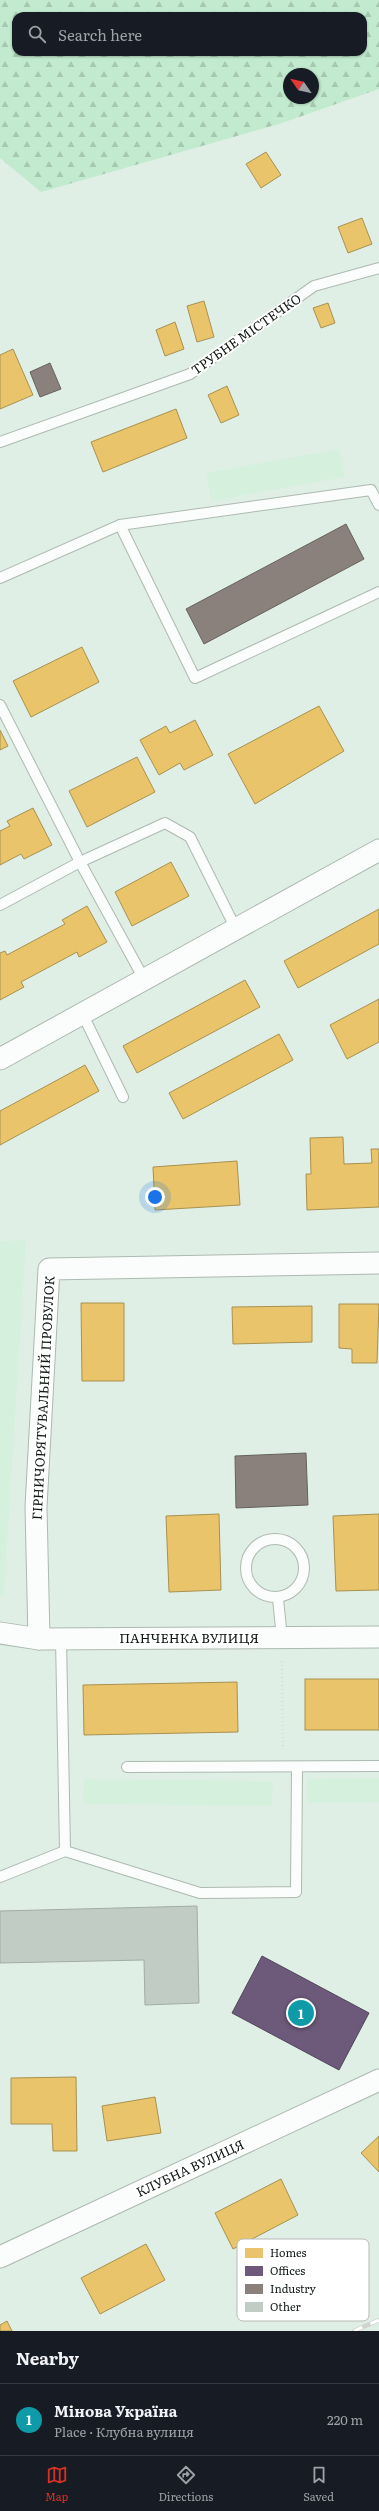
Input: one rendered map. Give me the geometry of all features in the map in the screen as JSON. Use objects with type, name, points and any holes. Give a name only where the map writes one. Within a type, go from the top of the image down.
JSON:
[{"type":"street","points":[[0,1059],[379,850]]},
{"type":"street","name":"ГІРНИЧОРЯТУВАЛЬНИЙ ПРОВУЛОК","points":[[38,1640],[36,1508],[49,1269],[379,1263]]},
{"type":"street","name":"ПАНЧЕНКА ВУЛИЦЯ","points":[[0,1633],[38,1640],[379,1637]]},
{"type":"street","name":"КЛУБНА ВУЛИЦЯ","points":[[0,2257],[379,2080]]},
{"type":"lane","name":"ТРУБНЕ МІСТЕЧКО","points":[[0,442],[190,374],[314,286],[379,268]]},
{"type":"lane","points":[[0,578],[120,525],[371,490],[379,505]]},
{"type":"lane","points":[[120,525],[195,678],[379,592]]},
{"type":"lane","points":[[0,705],[80,862],[144,979]]},
{"type":"lane","points":[[0,904],[80,862],[165,823],[190,838],[236,929]]},
{"type":"lane","points":[[82,1013],[123,1097]]},
{"type":"lane","points":[[283,1539],[300,1551],[306,1571],[297,1590],[278,1599],[258,1594],[246,1577],[248,1556],[262,1541],[283,1539]]},
{"type":"lane","points":[[278,1599],[282,1638]]},
{"type":"lane","points":[[61,1639],[65,1851]]},
{"type":"lane","points":[[127,1767],[379,1766]]},
{"type":"lane","points":[[0,1877],[65,1851],[200,1893],[296,1892],[297,1767]]},
{"type":"path","points":[[282,1638],[283,1767]]},
{"type":"shaded area","points":[[339,449],[345,477],[211,501],[206,473]]},
{"type":"shaded area","points":[[26,1240],[4,1597],[0,1596],[0,1241]]},
{"type":"shaded area","points":[[379,1778],[379,1802],[307,1803],[307,1779]]},
{"type":"shaded area","points":[[84,1779],[273,1781],[272,1806],[83,1804]]},
{"type":"green space","points":[[0,0],[379,0],[379,89],[282,123],[41,192],[0,158]]},
{"type":"building: Homes","points":[[266,152],[281,175],[261,188],[246,164]]},
{"type":"building: Homes","points":[[362,218],[372,244],[348,253],[338,227]]},
{"type":"building: Homes","points":[[204,301],[214,337],[197,342],[187,306]]},
{"type":"building: Homes","points":[[328,303],[335,323],[321,328],[313,308]]},
{"type":"building: Homes","points":[[175,322],[184,349],[165,356],[156,330]]},
{"type":"building: Homes","points":[[13,349],[33,395],[0,409],[0,355]]},
{"type":"building: Homes","points":[[227,386],[239,415],[221,423],[208,395]]},
{"type":"building: Homes","points":[[176,409],[187,438],[103,472],[91,442]]},
{"type":"building: Homes","points":[[82,647],[99,682],[31,717],[13,681]]},
{"type":"building: Homes","points":[[319,706],[344,751],[255,804],[228,754]]},
{"type":"building: Homes","points":[[195,720],[213,755],[184,770],[180,763],[159,775],[140,740],[166,726],[170,733]]},
{"type":"building: Homes","points":[[0,730],[8,746],[0,750]]},
{"type":"building: Homes","points":[[137,757],[155,792],[87,827],[69,791]]},
{"type":"building: Homes","points":[[33,808],[52,845],[24,859],[21,854],[0,865],[0,831],[10,826],[7,821]]},
{"type":"building: Homes","points":[[171,862],[189,896],[132,926],[115,892]]},
{"type":"building: Homes","points":[[87,906],[107,942],[79,957],[77,952],[21,982],[24,987],[0,1000],[0,953],[5,951],[7,955],[65,924],[62,920]]},
{"type":"building: Homes","points":[[379,909],[379,944],[298,988],[284,961]]},
{"type":"building: Homes","points":[[245,980],[260,1007],[137,1073],[123,1046]]},
{"type":"building: Homes","points":[[379,999],[379,1042],[347,1059],[330,1025]]},
{"type":"building: Homes","points":[[279,1034],[293,1060],[183,1119],[169,1093]]},
{"type":"building: Homes","points":[[85,1065],[99,1091],[0,1145],[0,1111]]},
{"type":"building: Homes","points":[[343,1137],[344,1164],[372,1163],[371,1149],[379,1149],[379,1207],[307,1210],[306,1174],[311,1174],[310,1138]]},
{"type":"building: Homes","points":[[237,1161],[240,1205],[155,1210],[153,1167]]},
{"type":"building: Homes","points":[[81,1303],[124,1303],[124,1381],[82,1381]]},
{"type":"building: Homes","points":[[339,1304],[379,1304],[377,1363],[352,1363],[352,1349],[339,1348]]},
{"type":"building: Homes","points":[[312,1306],[312,1342],[233,1344],[232,1307]]},
{"type":"building: Homes","points":[[219,1514],[221,1590],[169,1592],[166,1516]]},
{"type":"building: Homes","points":[[379,1514],[379,1590],[336,1591],[333,1516]]},
{"type":"building: Homes","points":[[305,1679],[379,1679],[379,1730],[305,1730]]},
{"type":"building: Homes","points":[[237,1682],[238,1732],[84,1735],[83,1685]]},
{"type":"building: Homes","points":[[76,2077],[77,2151],[53,2151],[52,2124],[11,2124],[11,2078]]},
{"type":"building: Homes","points":[[155,2097],[161,2133],[107,2141],[102,2106]]},
{"type":"building: Homes","points":[[379,2136],[379,2172],[361,2153]]},
{"type":"building: Homes","points":[[281,2179],[298,2215],[252,2239],[237,2239],[237,2247],[233,2249],[215,2213]]},
{"type":"building: Homes","points":[[146,2244],[165,2280],[100,2314],[81,2278]]},
{"type":"building: Homes","points":[[7,2321],[12,2331],[0,2331],[0,2325]]},
{"type":"building: Offices","points":[[262,1956],[369,2013],[339,2070],[232,2013]]},
{"type":"building: Industry","points":[[50,363],[61,389],[40,397],[30,372]]},
{"type":"building: Industry","points":[[346,524],[364,559],[204,644],[186,609]]},
{"type":"building: Industry","points":[[306,1453],[308,1505],[236,1508],[235,1456]]},
{"type":"building: Other","points":[[197,1906],[199,2003],[145,2005],[144,1960],[0,1963],[0,1911]]},
{"type":"railway","points":[[354,2331],[379,2320]]},
{"type":"place","name":"Мінова Україна","points":[[301,2013]]}]
